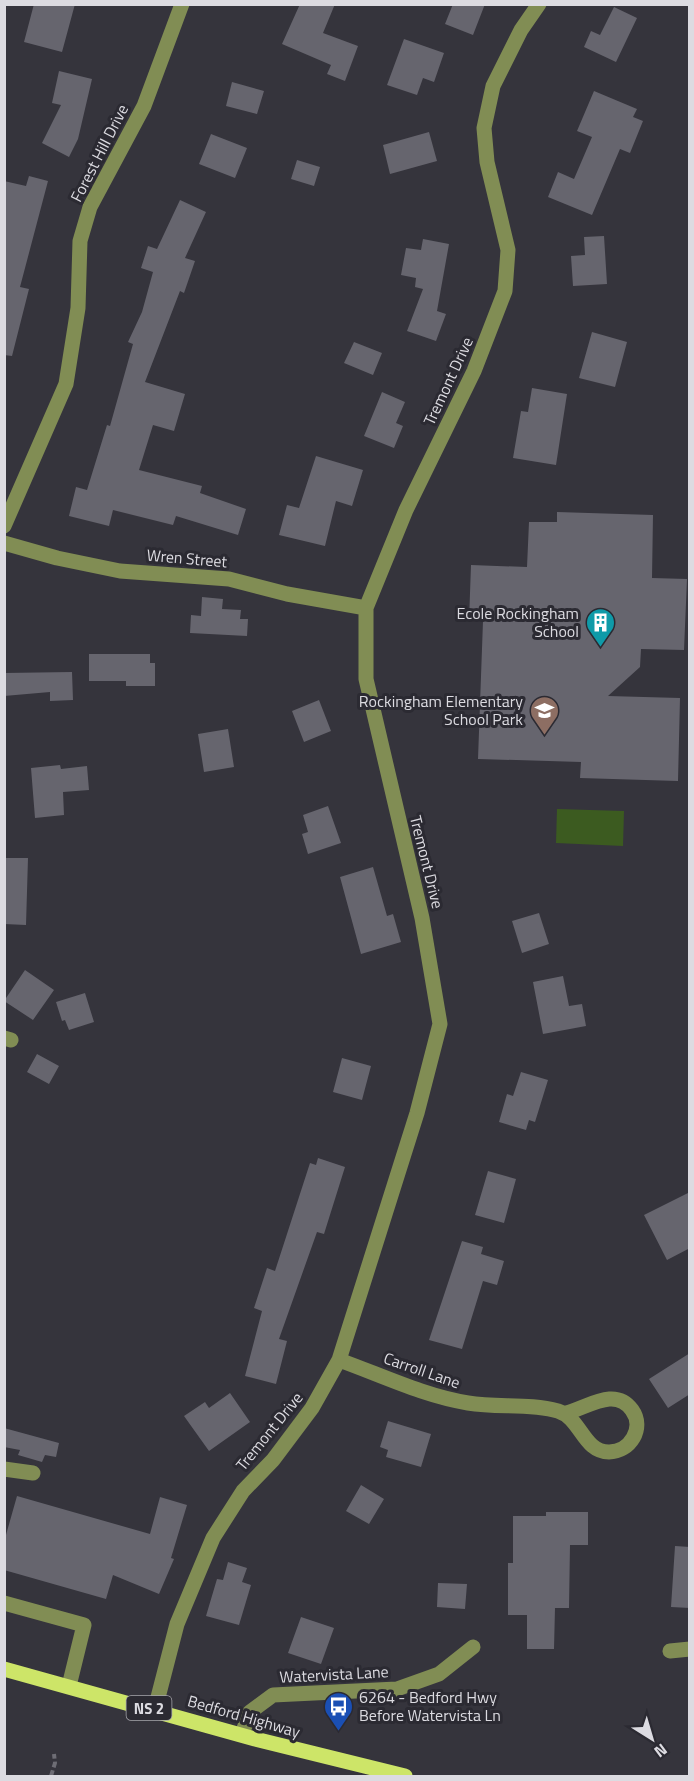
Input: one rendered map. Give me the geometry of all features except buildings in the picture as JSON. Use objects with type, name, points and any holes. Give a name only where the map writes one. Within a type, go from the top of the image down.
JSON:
[{"type":"main road","name":"Bedford Highway","points":[[4,1669],[405,1776]]},
{"type":"street","name":"Forest Hill Drive","points":[[4,526],[66,384],[78,308],[80,241],[90,207],[144,106],[183,4]]},
{"type":"street","name":"Tremont Drive","points":[[155,1709],[177,1624],[213,1538],[243,1491],[273,1460],[312,1408],[339,1360],[417,1113],[440,1024],[422,918],[366,679],[366,608],[406,510],[474,371],[505,291],[508,250],[487,162],[484,128],[493,86],[520,30],[539,4]]},
{"type":"street","name":"Wren Street","points":[[4,543],[120,571],[229,579],[287,594],[366,608]]},
{"type":"street","name":"Carroll Lane","points":[[339,1360],[447,1399],[488,1406],[537,1407],[566,1413]]},
{"type":"street","points":[[603,1399],[617,1399],[626,1403],[634,1414],[636,1433],[632,1441],[620,1450],[601,1451],[589,1443],[566,1413],[603,1399]]},
{"type":"street","points":[[4,1469],[33,1473]]},
{"type":"street","points":[[4,1603],[84,1624],[69,1686]]},
{"type":"street","name":"Watervista Lane","points":[[242,1734],[250,1712],[273,1695],[397,1689],[439,1674],[473,1647]]},
{"type":"street","points":[[670,1651],[690,1648]]},
{"type":"path","points":[[51,1776],[55,1763],[54,1754]]},
{"type":"green space","points":[[557,809],[624,811],[623,846],[556,843]]},
{"type":"place","name":"Ecole Rockingham School","points":[[600,648]]},
{"type":"place","name":"Rockingham Elementary School Park","points":[[544,736]]},
{"type":"place","name":"6264 - Bedford Hwy Before Watervista Ln","points":[[338,1732]]}]
